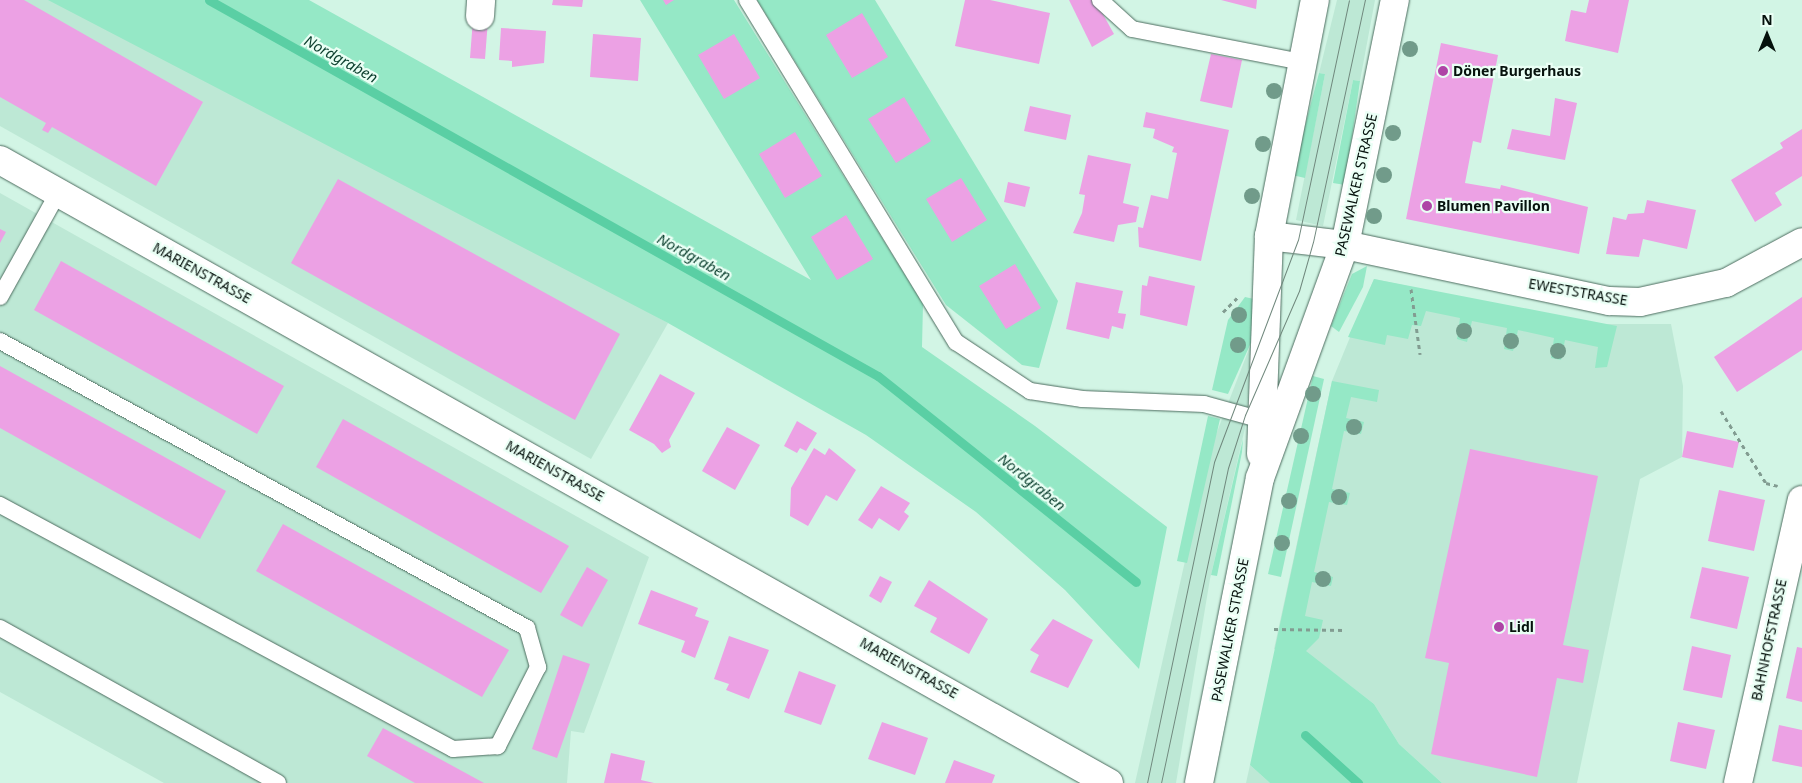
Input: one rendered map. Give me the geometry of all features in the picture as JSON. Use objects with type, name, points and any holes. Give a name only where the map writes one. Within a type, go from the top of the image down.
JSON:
[{"type":"street","name":"PASEWALKER STRASSE","points":[[1260,478],[1269,236],[1315,0]]},
{"type":"street","name":"PASEWALKER STRASSE","points":[[1199,783],[1260,478],[1345,245],[1394,0]]},
{"type":"street","name":"MARIENSTRASSE","points":[[0,160],[1109,783]]},
{"type":"street","name":"EWESTSTRASSE","points":[[1269,236],[1345,245],[1608,300],[1640,302],[1726,283],[1802,242]]},
{"type":"street","name":"BAHNHOFSTRASSE","points":[[1738,783],[1800,500]]},
{"type":"lane","points":[[747,0],[956,342],[1030,391],[1082,399],[1204,404],[1262,420]]},
{"type":"lane","points":[[1100,0],[1132,29],[1302,62]]},
{"type":"lane","points":[[0,297],[58,193]]},
{"type":"lane","points":[[0,341],[527,628],[538,667],[498,746],[453,749],[0,506]]},
{"type":"lane","points":[[0,628],[278,783]]},
{"type":"path","points":[[1410,283],[1420,354]]},
{"type":"path","points":[[1223,312],[1229,305]]},
{"type":"path","points":[[1721,411],[1766,483],[1798,492],[1800,500]]},
{"type":"path","points":[[1274,629],[1344,630]]},
{"type":"shaded area","points":[[0,0],[89,0],[668,323],[591,459],[0,126]]},
{"type":"shaded area","points":[[1337,0],[1375,0],[1360,81],[1353,80],[1323,226],[1296,220],[1325,74],[1319,73]]},
{"type":"shaded area","points":[[0,193],[649,557],[584,733],[571,731],[567,783],[164,783],[0,692]]},
{"type":"shaded area","points":[[1374,279],[1589,324],[1671,324],[1683,386],[1682,457],[1640,479],[1577,783],[1442,783],[1399,744],[1374,704],[1322,664],[1274,649],[1332,381]]},
{"type":"shaded area","points":[[1254,336],[1245,428],[1210,579],[1176,783],[1135,783],[1210,450]]},
{"type":"shaded area","points":[[1250,765],[1270,783],[1246,783]]},
{"type":"green space","points":[[48,0],[309,0],[811,280],[640,0],[734,0],[923,304],[922,347],[1035,426],[1167,527],[1139,669],[1065,590],[976,512],[866,435],[668,323]]},
{"type":"green space","points":[[757,0],[875,0],[1058,301],[1039,368],[1022,365],[946,305]]},
{"type":"green space","points":[[1319,73],[1325,74],[1305,178],[1292,175]]},
{"type":"green space","points":[[1353,80],[1360,81],[1345,185],[1333,183]]},
{"type":"green space","points":[[1367,266],[1363,287],[1339,332],[1331,326],[1352,274]]},
{"type":"green space","points":[[1374,279],[1617,326],[1607,367],[1595,368],[1598,347],[1565,340],[1561,360],[1551,358],[1554,338],[1518,330],[1513,351],[1504,349],[1507,328],[1472,321],[1467,342],[1457,339],[1460,318],[1426,311],[1421,326],[1412,325],[1408,339],[1387,335],[1385,345],[1348,337]]},
{"type":"green space","points":[[1245,297],[1254,299],[1254,336],[1228,394],[1212,390],[1228,320]]},
{"type":"green space","points":[[1313,376],[1324,379],[1281,577],[1268,574]]},
{"type":"green space","points":[[1332,381],[1379,390],[1377,402],[1351,397],[1346,418],[1364,422],[1361,434],[1344,431],[1332,489],[1350,493],[1347,505],[1329,502],[1314,572],[1333,577],[1331,586],[1312,582],[1305,616],[1323,620],[1319,638],[1306,651],[1374,704],[1399,744],[1442,783],[1270,783],[1250,765]]},
{"type":"green space","points":[[1208,416],[1220,419],[1187,563],[1177,561]]},
{"type":"green space","points":[[1243,439],[1217,576],[1211,575]]},
{"type":"building","points":[[0,0],[24,0],[203,102],[156,186],[52,127],[48,133],[42,130],[46,123],[0,97]]},
{"type":"building","points":[[553,0],[583,0],[582,7],[552,5]]},
{"type":"building","points":[[663,0],[674,0],[666,5]]},
{"type":"building","points":[[965,0],[990,0],[1050,13],[1039,64],[955,46]]},
{"type":"building","points":[[1069,0],[1095,0],[1114,34],[1092,47]]},
{"type":"building","points":[[1221,0],[1257,0],[1256,9]]},
{"type":"building","points":[[1589,0],[1629,0],[1618,53],[1565,41],[1571,10],[1586,13]]},
{"type":"building","points":[[862,13],[888,57],[852,78],[826,35]]},
{"type":"building","points":[[473,19],[488,20],[485,59],[470,58]]},
{"type":"building","points":[[501,28],[546,31],[544,63],[512,67],[512,61],[499,60]]},
{"type":"building","points":[[593,34],[641,38],[638,81],[590,77]]},
{"type":"building","points":[[734,34],[760,78],[724,99],[698,55]]},
{"type":"building","points":[[1441,43],[1498,55],[1481,143],[1473,141],[1465,183],[1500,189],[1501,185],[1588,207],[1579,254],[1406,219]]},
{"type":"building","points":[[1211,54],[1242,60],[1232,108],[1200,101]]},
{"type":"building","points":[[904,97],[931,141],[896,163],[868,119]]},
{"type":"building","points":[[1555,98],[1577,103],[1565,160],[1507,149],[1512,129],[1550,136]]},
{"type":"building","points":[[1030,106],[1071,115],[1066,140],[1024,131]]},
{"type":"building","points":[[1146,112],[1229,130],[1201,261],[1139,247],[1138,227],[1143,228],[1151,195],[1168,199],[1177,153],[1172,152],[1174,147],[1153,138],[1155,129],[1143,127]]},
{"type":"building","points":[[1802,129],[1802,176],[1775,193],[1782,205],[1755,222],[1731,180],[1783,148],[1780,143]]},
{"type":"building","points":[[795,132],[822,176],[785,198],[759,154]]},
{"type":"building","points":[[1088,155],[1131,164],[1123,203],[1139,207],[1136,222],[1118,225],[1114,242],[1073,233],[1082,213],[1085,195],[1079,194]]},
{"type":"building","points":[[961,178],[987,220],[952,242],[926,199]]},
{"type":"building","points":[[338,179],[620,334],[575,420],[291,263]]},
{"type":"building","points":[[1008,182],[1030,187],[1025,207],[1004,202]]},
{"type":"building","points":[[1647,200],[1696,210],[1687,249],[1643,239],[1639,257],[1606,254],[1613,217],[1626,220],[1628,214],[1644,213]]},
{"type":"building","points":[[846,215],[873,259],[837,280],[811,237]]},
{"type":"building","points":[[0,229],[6,232],[0,243]]},
{"type":"building","points":[[61,261],[284,386],[257,434],[34,310]]},
{"type":"building","points":[[1015,264],[1041,308],[1006,329],[979,286]]},
{"type":"building","points":[[1149,276],[1195,286],[1187,326],[1140,315],[1142,285],[1147,286]]},
{"type":"building","points":[[1076,282],[1123,291],[1118,313],[1126,314],[1123,329],[1112,326],[1109,339],[1066,329]]},
{"type":"building","points":[[1802,297],[1802,350],[1737,392],[1714,357]]},
{"type":"building","points":[[0,366],[226,491],[200,539],[0,428]]},
{"type":"building","points":[[660,374],[695,393],[669,440],[671,447],[662,453],[654,444],[629,430]]},
{"type":"building","points":[[343,419],[569,546],[541,593],[316,467]]},
{"type":"building","points":[[797,421],[817,433],[806,451],[800,448],[797,453],[784,446]]},
{"type":"building","points":[[727,427],[760,445],[735,490],[702,471]]},
{"type":"building","points":[[1687,431],[1739,442],[1733,468],[1682,457]]},
{"type":"building","points":[[814,448],[825,455],[829,448],[856,470],[837,501],[826,495],[808,526],[790,516],[791,488]]},
{"type":"building","name":"Lidl","points":[[1470,449],[1598,476],[1563,645],[1589,650],[1583,683],[1557,678],[1537,777],[1431,754],[1449,663],[1425,658]]},
{"type":"building","points":[[881,486],[910,503],[904,512],[909,516],[899,531],[879,518],[872,529],[858,520]]},
{"type":"building","points":[[1719,490],[1765,500],[1754,551],[1708,541]]},
{"type":"building","points":[[283,524],[509,650],[482,697],[256,571]]},
{"type":"building","points":[[587,567],[608,580],[582,627],[560,615]]},
{"type":"building","points":[[1702,567],[1749,577],[1737,629],[1690,618]]},
{"type":"building","points":[[880,576],[892,582],[881,603],[869,596]]},
{"type":"building","points":[[929,580],[988,619],[969,654],[930,632],[937,618],[914,606]]},
{"type":"building","points":[[651,590],[698,608],[695,616],[709,621],[695,658],[681,652],[685,641],[638,624]]},
{"type":"building","points":[[1053,619],[1093,640],[1068,688],[1030,672],[1039,655],[1030,650]]},
{"type":"building","points":[[729,636],[769,650],[749,699],[726,690],[729,684],[714,679]]},
{"type":"building","points":[[1692,646],[1731,655],[1722,698],[1683,690]]},
{"type":"building","points":[[1797,647],[1802,648],[1802,702],[1786,698]]},
{"type":"building","points":[[563,655],[590,664],[557,758],[532,749]]},
{"type":"building","points":[[799,671],[836,685],[821,725],[784,712]]},
{"type":"building","points":[[882,722],[928,738],[915,775],[868,759]]},
{"type":"building","points":[[1678,722],[1715,730],[1706,769],[1670,761]]},
{"type":"building","points":[[1779,725],[1802,730],[1802,767],[1772,761]]},
{"type":"building","points":[[383,728],[484,783],[415,783],[367,756]]},
{"type":"building","points":[[611,753],[645,761],[641,780],[654,783],[604,783]]},
{"type":"building","points":[[954,760],[995,775],[992,783],[945,783]]},
{"type":"waterway","name":"Nordgraben","points":[[209,0],[878,376],[1136,582]]},
{"type":"waterway","name":"Nordgraben","points":[[1305,735],[1358,783]]},
{"type":"tram line","points":[[1147,783],[1214,462],[1298,240],[1349,0]]},
{"type":"tram line","points":[[1161,783],[1228,468],[1245,415],[1299,291],[1313,242],[1365,0]]},
{"type":"place","name":"Döner Burgerhaus","points":[[1443,71]]},
{"type":"place","name":"Blumen Pavillon","points":[[1427,206]]},
{"type":"place","name":"Lidl","points":[[1499,627]]}]
